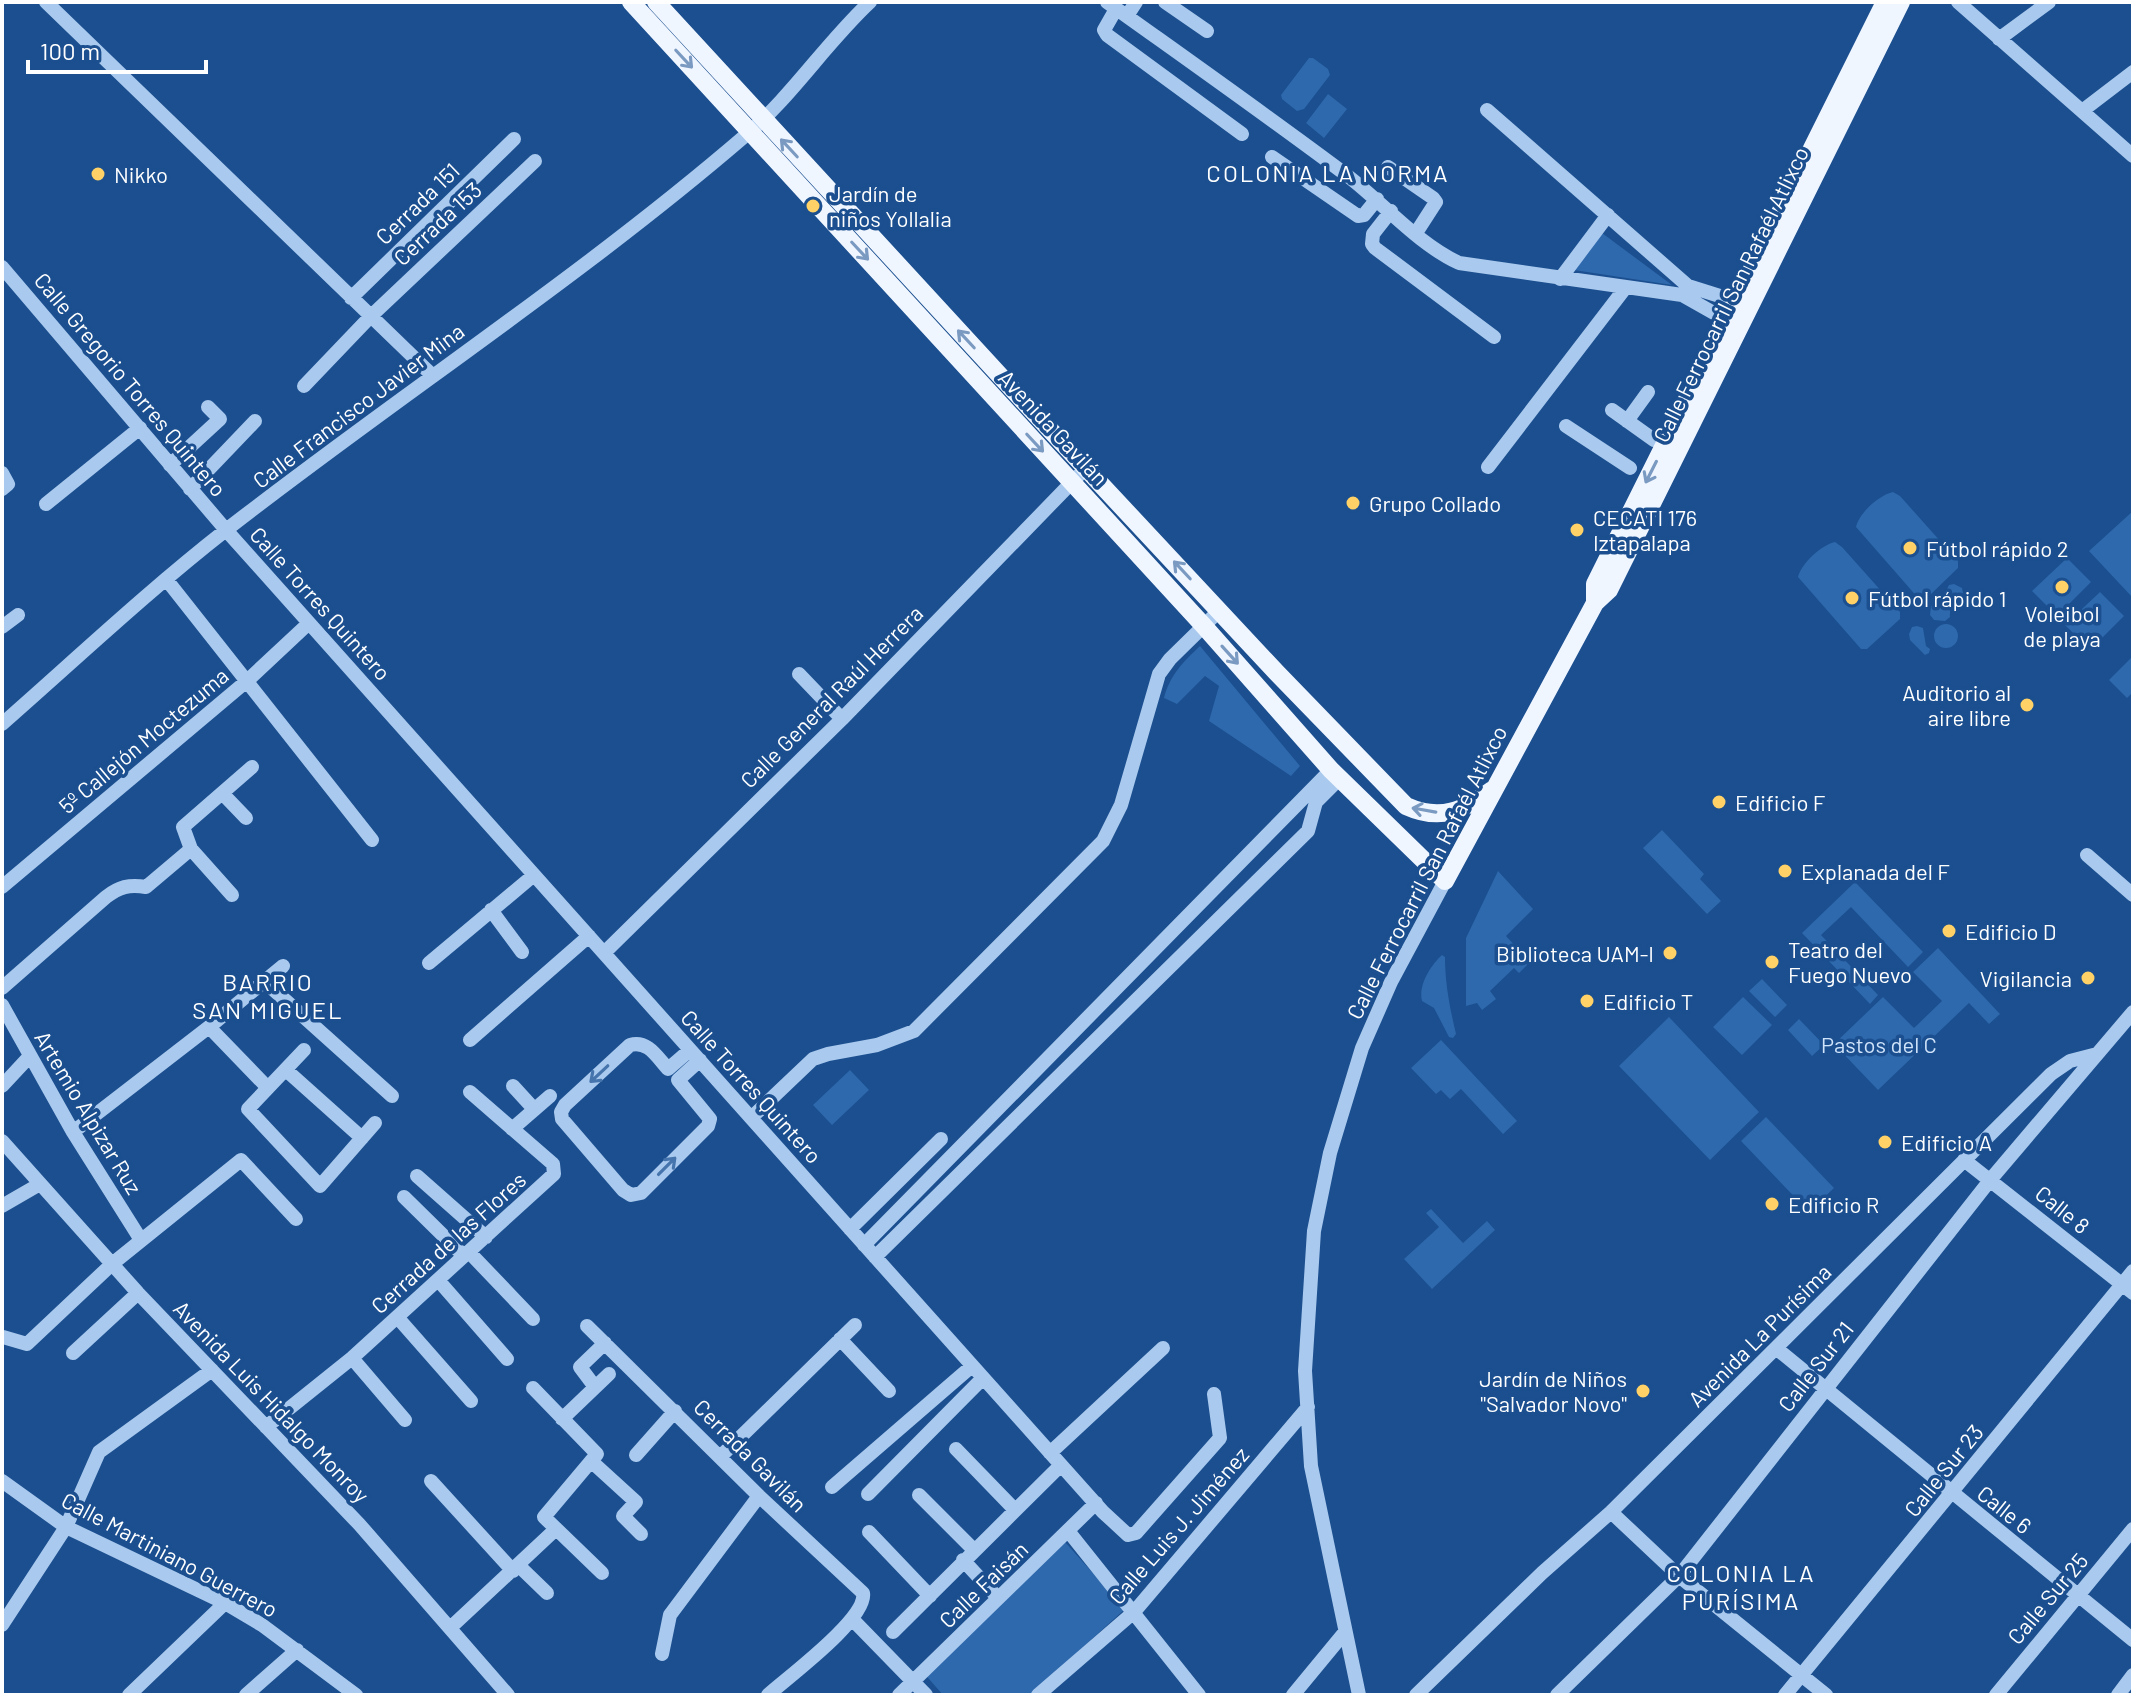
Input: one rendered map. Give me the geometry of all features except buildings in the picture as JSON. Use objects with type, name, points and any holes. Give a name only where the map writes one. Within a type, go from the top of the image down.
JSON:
[{"type":"main road","name":"Avenida Gavilán","points":[[631,2],[756,125],[1087,467],[1277,673],[1406,806],[1418,811],[1455,812],[1494,789]]},
{"type":"main road","name":"Avenida Gavilán","points":[[656,2],[756,125],[1072,482],[1335,774],[1445,881]]},
{"type":"main road","name":"Calle Ferrocarril San Rafaél Atlixco","points":[[1745,303],[1885,2]]},
{"type":"main road","name":"Calle Ferrocarril San Rafaél Atlixco","points":[[1445,881],[1595,603],[1609,590],[1735,322],[1901,2]]},
{"type":"street","points":[[46,2],[433,376]]},
{"type":"street","name":"Calle Francisco Javier Mina","points":[[2,724],[226,530],[599,254],[756,125],[851,9],[870,2]]},
{"type":"street","points":[[1136,2],[1117,9],[1105,25],[1107,35],[1242,134]]},
{"type":"street","points":[[1165,2],[1207,31]]},
{"type":"street","points":[[1958,2],[2133,156]]},
{"type":"street","points":[[1999,39],[2049,2]]},
{"type":"street","points":[[1117,9],[1253,105],[1377,199],[1442,255],[1459,263],[1626,287],[1685,290],[1745,303]]},
{"type":"street","points":[[2082,111],[2133,72]]},
{"type":"street","points":[[1487,110],[1608,215],[1685,290],[1735,322]]},
{"type":"street","name":"Cerrada 151","points":[[351,298],[514,139]]},
{"type":"street","points":[[1272,157],[1358,216],[1364,215],[1377,199]]},
{"type":"street","name":"Cerrada 153","points":[[304,386],[370,317],[535,161]]},
{"type":"street","points":[[1388,167],[1436,202],[1416,233]]},
{"type":"street","points":[[1391,211],[1373,234],[1372,244],[1375,248],[1494,337]]},
{"type":"street","points":[[1560,279],[1608,215]]},
{"type":"street","name":"Calle Gregorio Torres Quintero","points":[[3,269],[226,530]]},
{"type":"street","points":[[1488,467],[1626,287]]},
{"type":"street","points":[[1627,421],[1648,392]]},
{"type":"street","points":[[170,465],[220,419],[208,407]]},
{"type":"street","points":[[1612,410],[1654,440]]},
{"type":"street","points":[[190,489],[255,421]]},
{"type":"street","points":[[1566,426],[1630,468]]},
{"type":"street","points":[[46,504],[140,428]]},
{"type":"street","name":"Calle General Raúl Herrera","points":[[604,953],[842,719],[1087,467]]},
{"type":"street","points":[[2,473],[8,484],[2,489]]},
{"type":"street","name":"Calle Torres Quintero","points":[[226,530],[1120,1530],[1128,1535],[1136,1533],[1220,1438],[1214,1394]]},
{"type":"street","points":[[166,579],[372,840]]},
{"type":"street","points":[[751,1118],[813,1059],[877,1045],[914,1031],[1103,841],[1121,805],[1159,674],[1220,610]]},
{"type":"street","points":[[2,627],[18,615]]},
{"type":"street","name":"5º Callejón Moctezuma","points":[[2,887],[248,680],[309,623]]},
{"type":"street","points":[[799,674],[842,719]]},
{"type":"street","points":[[232,895],[191,849],[183,827],[252,767]]},
{"type":"street","points":[[864,1245],[1335,774]]},
{"type":"street","points":[[875,1257],[1308,831],[1316,802],[1335,774]]},
{"type":"street","points":[[222,793],[246,818]]},
{"type":"street","points":[[2,988],[106,897],[119,888],[134,885],[146,887],[191,849]]},
{"type":"street","points":[[2087,855],[2133,895]]},
{"type":"street","points":[[429,963],[534,875]]},
{"type":"street","name":"Calle Ferrocarril San Rafaél Atlixco","points":[[1359,1695],[1311,1466],[1305,1371],[1314,1231],[1330,1153],[1362,1048],[1391,982],[1445,881]]},
{"type":"street","points":[[491,910],[522,952]]},
{"type":"street","points":[[470,1040],[589,936]]},
{"type":"street","points":[[73,1132],[283,966]]},
{"type":"street","points":[[265,982],[392,1096]]},
{"type":"street","name":"Artemio Alpizar Ruz","points":[[2,1005],[73,1132],[141,1240]]},
{"type":"street","name":"Avenida La Purísima","points":[[1416,1695],[1542,1573],[1611,1512],[2051,1074],[2070,1061],[2097,1054],[2133,1012]]},
{"type":"street","points":[[209,1027],[268,1088]]},
{"type":"street","points":[[637,1043],[648,1047],[668,1069],[695,1055],[678,1080],[707,1111],[710,1119],[708,1126],[641,1193],[631,1195],[623,1190],[562,1119],[561,1112],[630,1045],[637,1043]]},
{"type":"street","points":[[304,1050],[248,1109],[320,1186],[375,1123]]},
{"type":"street","name":"Calle Sur 21","points":[[1557,1695],[1679,1576],[1991,1179],[2097,1054]]},
{"type":"street","points":[[2,1086],[29,1057]]},
{"type":"street","points":[[286,1070],[362,1138]]},
{"type":"street","points":[[513,1086],[534,1109]]},
{"type":"street","name":"Cerrada de las Flores","points":[[266,1427],[398,1318],[554,1174],[553,1164],[470,1092]]},
{"type":"street","points":[[512,1129],[550,1096]]},
{"type":"street","points":[[850,1229],[941,1139]]},
{"type":"street","name":"Avenida Luis Hidalgo Monroy","points":[[2,1141],[138,1293],[359,1524],[508,1695]]},
{"type":"street","points":[[3,1337],[27,1344],[112,1264],[241,1160],[296,1219]]},
{"type":"street","name":"Calle 8","points":[[1964,1160],[2128,1289]]},
{"type":"street","points":[[417,1176],[486,1237]]},
{"type":"street","points":[[2,1206],[40,1184]]},
{"type":"street","points":[[404,1197],[533,1319]]},
{"type":"street","name":"Calle Sur 23","points":[[1785,1695],[1951,1494],[2128,1289],[2133,1271]]},
{"type":"street","points":[[438,1280],[507,1359]]},
{"type":"street","points":[[73,1353],[138,1293]]},
{"type":"street","points":[[398,1318],[471,1401]]},
{"type":"street","points":[[720,1457],[855,1325]]},
{"type":"street","name":"Cerrada Gavilán","points":[[587,1326],[759,1496],[863,1593],[864,1604],[853,1620]]},
{"type":"street","points":[[840,1339],[889,1391]]},
{"type":"street","points":[[595,1387],[580,1367],[605,1343]]},
{"type":"street","points":[[1050,1453],[1163,1348]]},
{"type":"street","name":"Calle 6","points":[[1777,1349],[2133,1640]]},
{"type":"street","points":[[352,1358],[405,1420]]},
{"type":"street","points":[[832,1487],[972,1366]]},
{"type":"street","points":[[2,1625],[66,1527],[99,1452],[212,1370]]},
{"type":"street","points":[[562,1419],[609,1374]]},
{"type":"street","points":[[868,1494],[983,1378]]},
{"type":"street","points":[[533,1388],[597,1454],[544,1517],[602,1573]]},
{"type":"street","name":"Calle Luis J. Jiménez","points":[[1038,1695],[1134,1612],[1308,1407]]},
{"type":"street","points":[[636,1455],[675,1411]]},
{"type":"street","points":[[956,1449],[1014,1509]]},
{"type":"street","points":[[591,1461],[636,1502],[623,1516],[641,1534]]},
{"type":"street","points":[[893,1632],[1061,1465]]},
{"type":"street","name":"Calle Martiniano Guerrero","points":[[2,1481],[66,1527],[225,1603],[297,1650],[356,1695]]},
{"type":"street","points":[[431,1481],[516,1568],[547,1593]]},
{"type":"street","points":[[919,1495],[998,1598]]},
{"type":"street","points":[[662,1654],[670,1615],[759,1496]]},
{"type":"street","name":"Calle Faisán","points":[[899,1695],[1096,1503]]},
{"type":"street","points":[[1611,1512],[1679,1576],[1826,1695]]},
{"type":"street","points":[[450,1628],[556,1529]]},
{"type":"street","name":"Calle Sur 25","points":[[1996,1695],[2133,1529]]},
{"type":"street","points":[[869,1532],[930,1596]]},
{"type":"street","points":[[1069,1532],[1199,1695]]},
{"type":"street","points":[[493,1589],[506,1601]]},
{"type":"street","points":[[129,1695],[225,1603]]},
{"type":"street","points":[[768,1695],[853,1620],[926,1695]]},
{"type":"street","points":[[1293,1695],[1345,1632]]},
{"type":"street","points":[[246,1695],[297,1650]]},
{"type":"street","points":[[2118,1695],[2133,1675]]},
{"type":"green space","points":[[1309,58],[1328,69],[1330,75],[1304,109],[1297,111],[1281,95]]},
{"type":"green space","points":[[1328,94],[1347,109],[1324,138],[1306,123]]},
{"type":"green space","points":[[1602,233],[1672,285],[1574,270]]},
{"type":"green space","name":"Fútbol rápido 2","points":[[1893,492],[1958,561],[1958,568],[1929,596],[1919,599],[1856,527],[1870,505]]},
{"type":"green space","points":[[2133,511],[2133,598],[2089,551]]},
{"type":"green space","name":"Fútbol rápido 1","points":[[1835,542],[1900,612],[1900,619],[1867,649],[1861,649],[1798,577],[1812,556]]},
{"type":"green space","name":"Voleibol de playa","points":[[2067,558],[2091,582],[2057,616],[2032,591]]},
{"type":"green space","points":[[1949,585],[1962,588],[1963,593],[1952,606],[1950,617],[1945,621],[1934,620],[1930,615],[1931,606],[1943,597]]},
{"type":"green space","name":"Voleibol de playa","points":[[2100,592],[2124,616],[2090,650],[2065,625]]},
{"type":"green space","points":[[1946,624],[1957,631],[1958,636],[1951,647],[1946,648],[1935,641],[1934,636],[1941,625]]},
{"type":"green space","points":[[1912,627],[1923,628],[1926,646],[1930,649],[1925,655],[1910,640]]},
{"type":"green space","points":[[1200,646],[1300,766],[1291,776],[1209,721],[1219,686],[1205,676],[1177,704],[1164,698],[1178,669]]},
{"type":"green space","points":[[2133,656],[2133,692],[2127,698],[2109,680]]},
{"type":"green space","points":[[1662,830],[1704,874],[1700,879],[1721,901],[1707,914],[1643,848]]},
{"type":"green space","points":[[1498,871],[1533,909],[1506,936],[1530,962],[1519,973],[1514,968],[1490,991],[1496,999],[1482,1010],[1477,1003],[1466,1006],[1466,938]]},
{"type":"green space","points":[[1855,882],[1923,952],[1908,967],[1851,907],[1821,935],[1878,995],[1870,1004],[1802,933]]},
{"type":"green space","name":"Pastos del C","points":[[1938,948],[2000,1014],[1989,1024],[1969,1003],[1878,1090],[1834,1044],[1883,997],[1914,1028],[1942,1001],[1913,972]]},
{"type":"green space","points":[[1442,955],[1445,957],[1448,996],[1456,1034],[1453,1038],[1449,1037],[1434,1008],[1422,1001],[1421,995],[1426,976]]},
{"type":"green space","points":[[1762,979],[1787,1005],[1775,1017],[1749,991]]},
{"type":"green space","points":[[1743,997],[1772,1025],[1742,1055],[1713,1027]]},
{"type":"green space","points":[[1669,1017],[1759,1112],[1710,1160],[1619,1066]]},
{"type":"green space","points":[[1799,1019],[1824,1045],[1812,1056],[1788,1030]]},
{"type":"green space","points":[[1441,1040],[1517,1121],[1503,1134],[1461,1089],[1450,1099],[1441,1090],[1436,1094],[1411,1068]]},
{"type":"green space","points":[[850,1070],[869,1090],[832,1125],[813,1105]]},
{"type":"green space","points":[[1766,1117],[1834,1188],[1809,1212],[1741,1141]]},
{"type":"green space","points":[[1431,1209],[1463,1243],[1487,1221],[1495,1230],[1432,1289],[1404,1259],[1439,1227],[1426,1213]]},
{"type":"green space","points":[[1065,1542],[1125,1609],[1030,1695],[943,1695],[922,1671]]},
{"type":"place","name":"Nikko","points":[[98,174]]},
{"type":"place","name":"Jardín de niños Yollalia","points":[[813,206]]},
{"type":"place","name":"Grupo Collado","points":[[1353,503]]},
{"type":"place","name":"CECATI 176 Iztapalapa","points":[[1577,530]]},
{"type":"place","name":"Fútbol rápido 2","points":[[1910,548]]},
{"type":"place","name":"Voleibol de playa","points":[[2062,587]]},
{"type":"place","name":"Fútbol rápido 1","points":[[1852,598]]},
{"type":"place","name":"Auditorio al aire libre","points":[[2027,705]]},
{"type":"place","name":"Edificio F","points":[[1719,802]]},
{"type":"place","name":"Explanada del F","points":[[1785,871]]},
{"type":"place","name":"Edificio D","points":[[1949,931]]},
{"type":"place","name":"Biblioteca UAM-I","points":[[1670,953]]},
{"type":"place","name":"Teatro del Fuego Nuevo","points":[[1772,962]]},
{"type":"place","name":"Vigilancia","points":[[2088,978]]},
{"type":"place","name":"Edificio T","points":[[1587,1001]]},
{"type":"place","name":"Edificio A","points":[[1885,1142]]},
{"type":"place","name":"Edificio R","points":[[1772,1204]]},
{"type":"place","name":"Jardín de Niños \"Salvador Novo\"","points":[[1643,1391]]},
{"type":"district","name":"COLONIA LA NORMA","points":[[1328,172]]},
{"type":"district","name":"BARRIO SAN MIGUEL","points":[[268,995]]},
{"type":"district","name":"COLONIA LA PURÍSIMA","points":[[1741,1586]]}]
